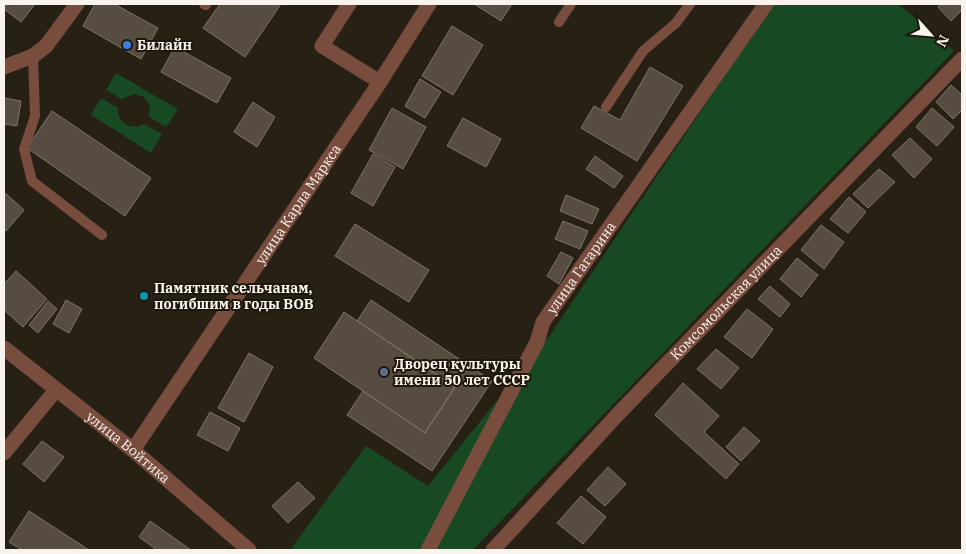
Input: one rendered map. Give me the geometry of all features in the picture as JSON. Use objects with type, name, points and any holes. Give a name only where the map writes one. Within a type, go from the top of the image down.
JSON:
[{"type":"street","points":[[4,67],[32,56],[46,46],[77,4]]},
{"type":"street","points":[[349,4],[322,46],[380,82]]},
{"type":"street","name":"улица Карла Маркса","points":[[133,450],[380,82],[429,4]]},
{"type":"street","name":"улица Гагарина","points":[[428,550],[537,342],[543,322],[766,4]]},
{"type":"street","name":"Комсомольская улица","points":[[493,550],[619,413],[962,59]]},
{"type":"street","name":"улица Войтика","points":[[4,348],[133,450],[249,550]]},
{"type":"street","points":[[4,453],[56,390]]},
{"type":"lane","points":[[559,22],[571,4]]},
{"type":"lane","points":[[606,107],[643,51],[676,23],[690,4]]},
{"type":"lane","points":[[32,56],[35,116],[24,149],[32,181],[102,235]]},
{"type":"green space","points":[[773,4],[898,4],[954,51],[473,550],[290,550],[366,446],[428,486],[550,335]]},
{"type":"green space","points":[[116,73],[178,109],[166,127],[149,117],[150,105],[144,97],[134,94],[121,99],[106,90]]},
{"type":"green space","points":[[101,98],[118,108],[122,122],[134,127],[144,124],[162,134],[151,153],[91,115]]},
{"type":"building","points":[[4,4],[35,4],[21,22],[4,9]]},
{"type":"building","points":[[95,4],[114,4],[158,28],[141,59],[83,26]]},
{"type":"building","points":[[220,4],[281,4],[245,57],[203,28]]},
{"type":"building","points":[[474,4],[512,4],[501,21]]},
{"type":"building","points":[[941,4],[962,4],[962,10],[951,21],[938,7]]},
{"type":"building","points":[[452,26],[483,45],[453,95],[422,76]]},
{"type":"building","points":[[175,47],[231,78],[217,103],[161,72]]},
{"type":"building","points":[[650,67],[683,86],[637,161],[581,128],[594,106],[620,120]]},
{"type":"building","points":[[420,79],[441,92],[425,118],[405,106]]},
{"type":"building","points":[[951,85],[962,95],[962,110],[953,119],[936,102]]},
{"type":"building","points":[[4,98],[21,101],[17,126],[4,124]]},
{"type":"building","points":[[253,102],[275,117],[257,147],[234,132]]},
{"type":"building","points":[[392,108],[426,127],[403,169],[369,150]]},
{"type":"building","points":[[932,108],[954,127],[937,146],[916,127]]},
{"type":"building","points":[[52,111],[151,178],[125,216],[27,148]]},
{"type":"building","points":[[463,118],[501,139],[486,167],[447,146]]},
{"type":"building","points":[[910,138],[932,159],[914,178],[892,155]]},
{"type":"building","points":[[373,154],[395,167],[373,206],[351,193]]},
{"type":"building","points":[[595,156],[623,176],[614,188],[586,169]]},
{"type":"building","points":[[879,169],[895,182],[868,208],[853,194]]},
{"type":"building","points":[[4,192],[24,210],[6,231],[4,229]]},
{"type":"building","points":[[566,195],[599,209],[592,224],[560,211]]},
{"type":"building","points":[[849,197],[866,212],[848,233],[830,219]]},
{"type":"building","points":[[563,221],[588,231],[580,249],[555,239]]},
{"type":"building","points":[[355,224],[429,270],[409,302],[335,256]]},
{"type":"building","points":[[821,225],[844,242],[824,269],[801,250]]},
{"type":"building","points":[[561,252],[573,258],[559,284],[547,276]]},
{"type":"building","points":[[797,258],[818,275],[801,297],[780,279]]},
{"type":"building","points":[[16,271],[47,299],[23,327],[4,310],[4,284]]},
{"type":"building","points":[[770,286],[790,304],[780,317],[758,299]]},
{"type":"building","points":[[66,300],[82,309],[69,333],[53,324]]},
{"type":"building","points":[[371,300],[492,381],[432,471],[347,415],[363,391],[425,433],[455,387],[357,321]]},
{"type":"building","points":[[48,301],[57,309],[38,333],[29,325]]},
{"type":"building","points":[[747,309],[773,329],[752,358],[724,337]]},
{"type":"building","name":"Дворец культуры имени 50 лет СССР","points":[[344,312],[455,387],[425,433],[314,358]]},
{"type":"building","points":[[716,349],[739,368],[721,389],[697,369]]},
{"type":"building","points":[[249,353],[273,367],[244,422],[218,408]]},
{"type":"building","points":[[683,383],[719,416],[704,432],[739,464],[726,479],[655,415]]},
{"type":"building","points":[[210,412],[240,428],[228,451],[197,435]]},
{"type":"building","points":[[744,427],[760,441],[741,461],[726,447]]},
{"type":"building","points":[[42,441],[64,457],[44,482],[23,464]]},
{"type":"building","points":[[608,467],[626,484],[605,506],[587,490]]},
{"type":"building","points":[[298,482],[315,498],[288,523],[272,506]]},
{"type":"building","points":[[581,496],[606,517],[583,544],[557,523]]},
{"type":"building","points":[[29,511],[89,550],[22,550],[9,542]]},
{"type":"building","points":[[150,521],[191,550],[157,550],[139,537]]},
{"type":"place","name":"Билайн","points":[[127,45]]},
{"type":"place","name":"Памятник сельчанам, погибшим в годы ВОВ","points":[[144,296]]},
{"type":"place","name":"Дворец культуры имени 50 лет СССР","points":[[384,372]]}]
